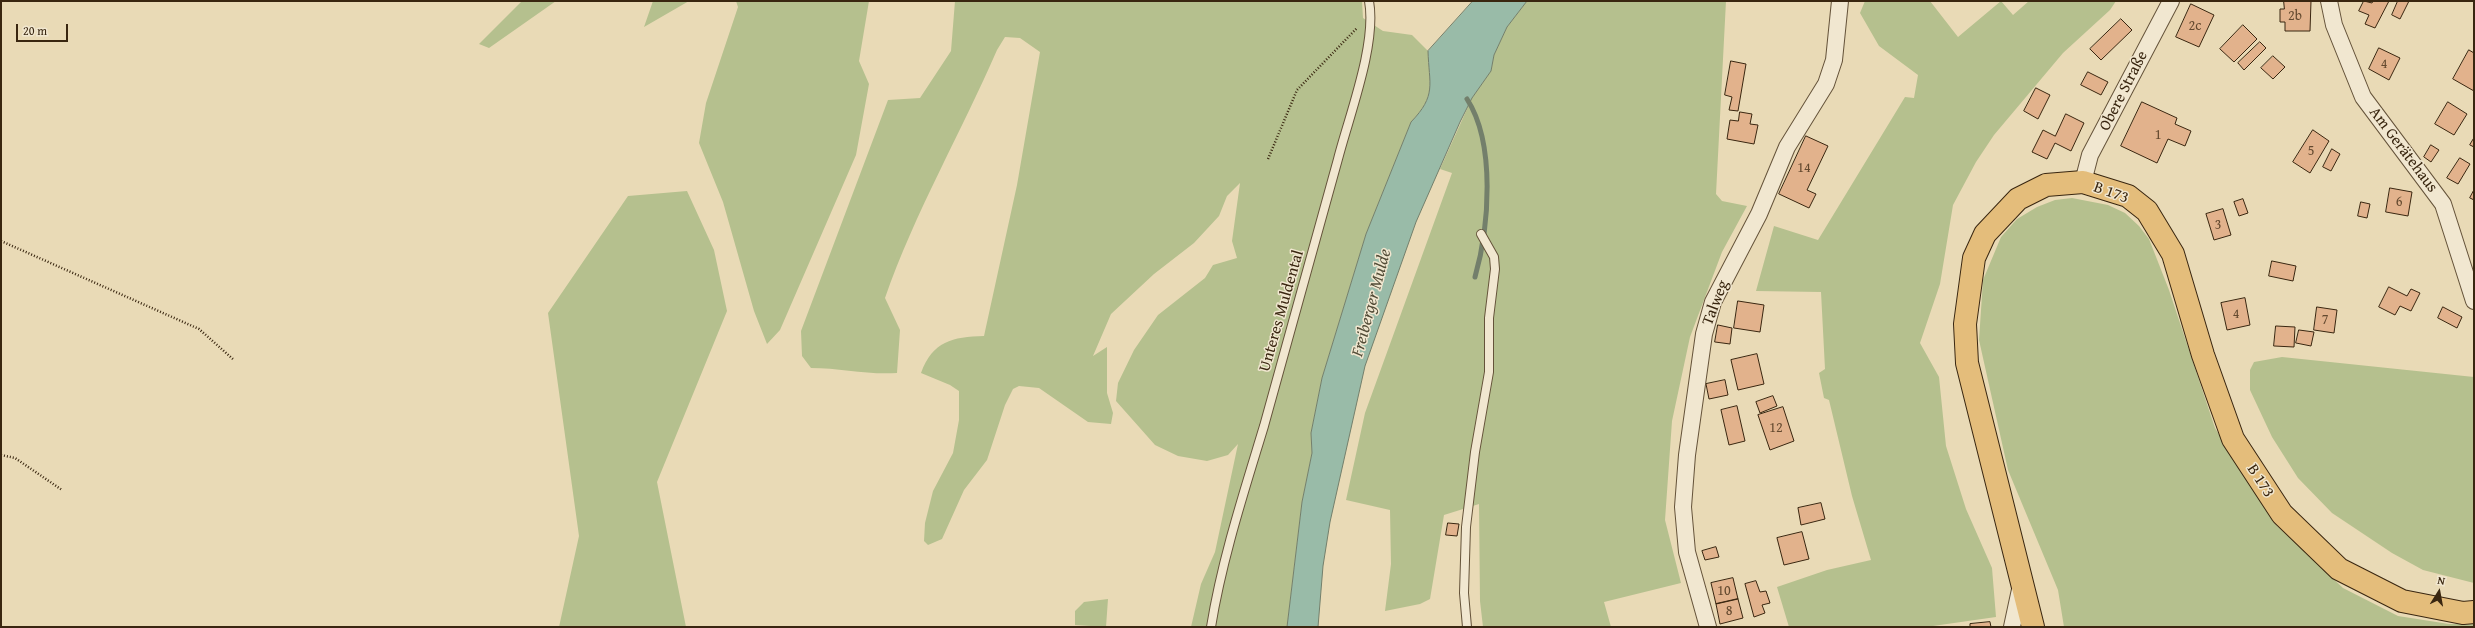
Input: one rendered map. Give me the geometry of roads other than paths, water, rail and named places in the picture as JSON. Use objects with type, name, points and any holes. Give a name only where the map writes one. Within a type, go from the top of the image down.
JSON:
[{"type":"main road","name":"B 173","points":[[2034,627],[1967,363],[1965,324],[1974,258],[1985,234],[2018,199],[2046,185],[2083,182],[2128,196],[2147,211],[2173,254],[2203,355],[2233,439],[2282,514],[2339,569],[2402,601],[2463,613],[2474,612]]},
{"type":"street","name":"Talweg","points":[[1708,627],[1687,552],[1683,508],[1690,432],[1704,334],[1713,302],[1759,214],[1787,147],[1826,84],[1834,60],[1840,1]]},
{"type":"street","name":"Obere Straße","points":[[2083,182],[2090,155],[2171,1]]},
{"type":"street","name":"Am Gerätehaus","points":[[2329,1],[2336,32],[2363,97],[2443,204],[2474,301]]},
{"type":"street","points":[[2012,627],[2022,579]]},
{"type":"lane","name":"Unteres Muldental","points":[[1211,627],[1215,601],[1236,520],[1296,314],[1365,58],[1372,14],[1369,1]]},
{"type":"lane","points":[[1468,627],[1464,593],[1466,527],[1475,452],[1489,372],[1489,318],[1495,269],[1494,257],[1481,234]]},
{"type":"water","name":"Freiberger Mulde","points":[[1473,1],[1527,1],[1507,27],[1494,55],[1491,71],[1472,98],[1460,122],[1416,222],[1365,366],[1330,522],[1323,566],[1318,627],[1287,627],[1302,502],[1312,453],[1311,433],[1322,378],[1366,234],[1411,122],[1419,113],[1428,97],[1430,81],[1428,51]]},
{"type":"waterway","points":[[1467,99],[1476,118],[1486,162],[1487,186],[1484,235],[1475,277]]}]
